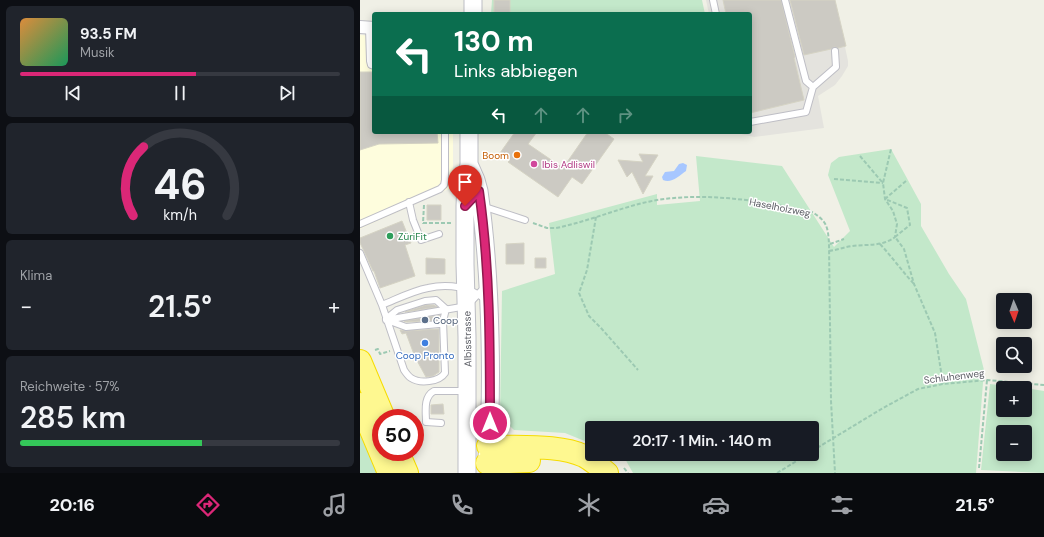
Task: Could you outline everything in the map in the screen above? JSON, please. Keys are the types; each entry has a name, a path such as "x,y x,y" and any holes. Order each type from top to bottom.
{"highway":[{"path":"367,356 382,409"},
{"path":"360,404 389,473"},
{"path":"487,461 556,449 571,452 590,460 607,473"},
{"path":"402,461 407,473"},
{"path":"487,461 561,461 578,466 590,473"}],"main road":[{"path":"472,12 473,0"},
{"name":"Albisstrasse","path":"469,134 469,164 476,180 478,203 476,266 490,365 487,461"},
{"name":"Albisstrasse","path":"476,266 480,292"},
{"name":"Albisstrasse","path":"467,473 467,306 480,292"},
{"path":"467,450 487,461"}],"lane":[{"path":"712,0 715,12"},
{"path":"785,0 806,81 813,87"},
{"path":"368,27 370,61 372,65"},
{"path":"752,122 806,112 813,87 836,66 836,51"},
{"path":"360,224 425,196 440,189 444,185 445,134"},
{"path":"410,202 413,220 421,240 439,234"},
{"path":"478,203 525,220"},
{"path":"360,253 382,305 404,370 411,378 421,381 439,379 445,373 443,321 446,309"},
{"path":"382,305 429,287 456,287 480,292"},
{"path":"386,320 396,310 425,301 436,300 446,309"},
{"path":"386,320 467,306"},
{"path":"386,320 406,327 439,324 443,321"},
{"path":"441,423 426,422 426,403 430,393 434,391 467,391"}],"path":[{"path":"891,150 883,183 885,199 893,211 897,224 895,237 904,249 914,284 935,333 943,384"},
{"path":"860,156 883,183"},
{"path":"834,179 883,183"},
{"path":"885,199 906,181"},
{"path":"425,196 423,223 456,223"},
{"name":"Haselholzweg","path":"525,220 547,228 556,228 629,206 657,200 687,197 716,197 734,199 812,212 822,218 828,233 830,251 832,439 835,473"},
{"path":"830,251 852,246 880,244 890,241 910,225 907,208 885,199"},
{"path":"596,217 587,270 579,293 589,316 638,370"},
{"path":"829,244 844,239"},
{"path":"880,244 914,284"},
{"path":"367,356 378,349 380,354"},
{"path":"979,468 987,380"},
{"name":"Schluhenweg","path":"819,447 883,408 918,389 943,384 987,380 1044,385"},
{"path":"777,473 797,461"}],"shaded area":[{"path":"492,0 702,0 705,12 491,12"},
{"path":"706,0 835,0 848,66 835,85 818,96 824,128 754,137 741,134 752,134 752,12 709,12"},
{"path":"360,35 372,36 372,134 453,134 453,187 360,229"},
{"path":"891,149 921,204 921,226 949,274 966,299 984,370 976,473 633,473 626,461 819,461 819,421 585,421 585,441 565,433 514,430 500,416 502,291 555,274 549,223 657,194 657,205 700,201 696,156 782,166 834,247 850,231 828,175 831,163 839,157"},
{"path":"990,384 996,385 996,417 1032,417 1032,389 1044,391 1044,473 981,470"},
{"path":"360,433 377,473 360,473"}],"water":[{"path":"683,163 687,165 686,171 672,180 663,180 662,177 665,172 674,171 679,164"}],"building":[{"path":"494,0 510,0 510,12 494,12"},
{"path":"723,0 781,0 804,100 752,113 752,12 726,12"},
{"path":"790,0 835,0 846,46 838,48 834,47 804,55"},
{"path":"360,72 372,72 372,134 437,134 438,143 379,144 360,150"},
{"name":"Ibis Adliswil","path":"514,134 536,134 528,144 563,168 587,134 607,134 614,139 582,184 572,177 558,197 508,162 510,160 500,153"},
{"path":"639,154 658,155 645,176 653,176 643,194 632,172 627,177 618,160 643,162"},
{"path":"427,205 441,205 441,220 427,220"},
{"path":"402,221 411,243 405,245 415,276 380,288 374,271 360,243 360,238"},
{"path":"524,243 524,264 506,264 506,244"},
{"path":"426,258 445,259 445,274 426,274"},
{"path":"535,258 546,258 546,268 535,268"},
{"path":"426,305 434,305 437,307 405,312"},
{"path":"440,315 437,320 404,321"},
{"path":"439,329 439,372 433,376 426,377 415,357 406,333 402,334 400,330"},
{"path":"443,404 444,414 431,414 431,405"}],"place":[{"name":"Boom","path":"517,155"},
{"name":"Ibis Adliswil","path":"534,164"},
{"name":"ZüriFit","path":"390,236"},
{"name":"Coop","path":"425,320"},
{"name":"Coop Pronto","path":"425,343"}],"route":[{"path":"465,206 479,191 487,264 489,302 490,423"}]}
